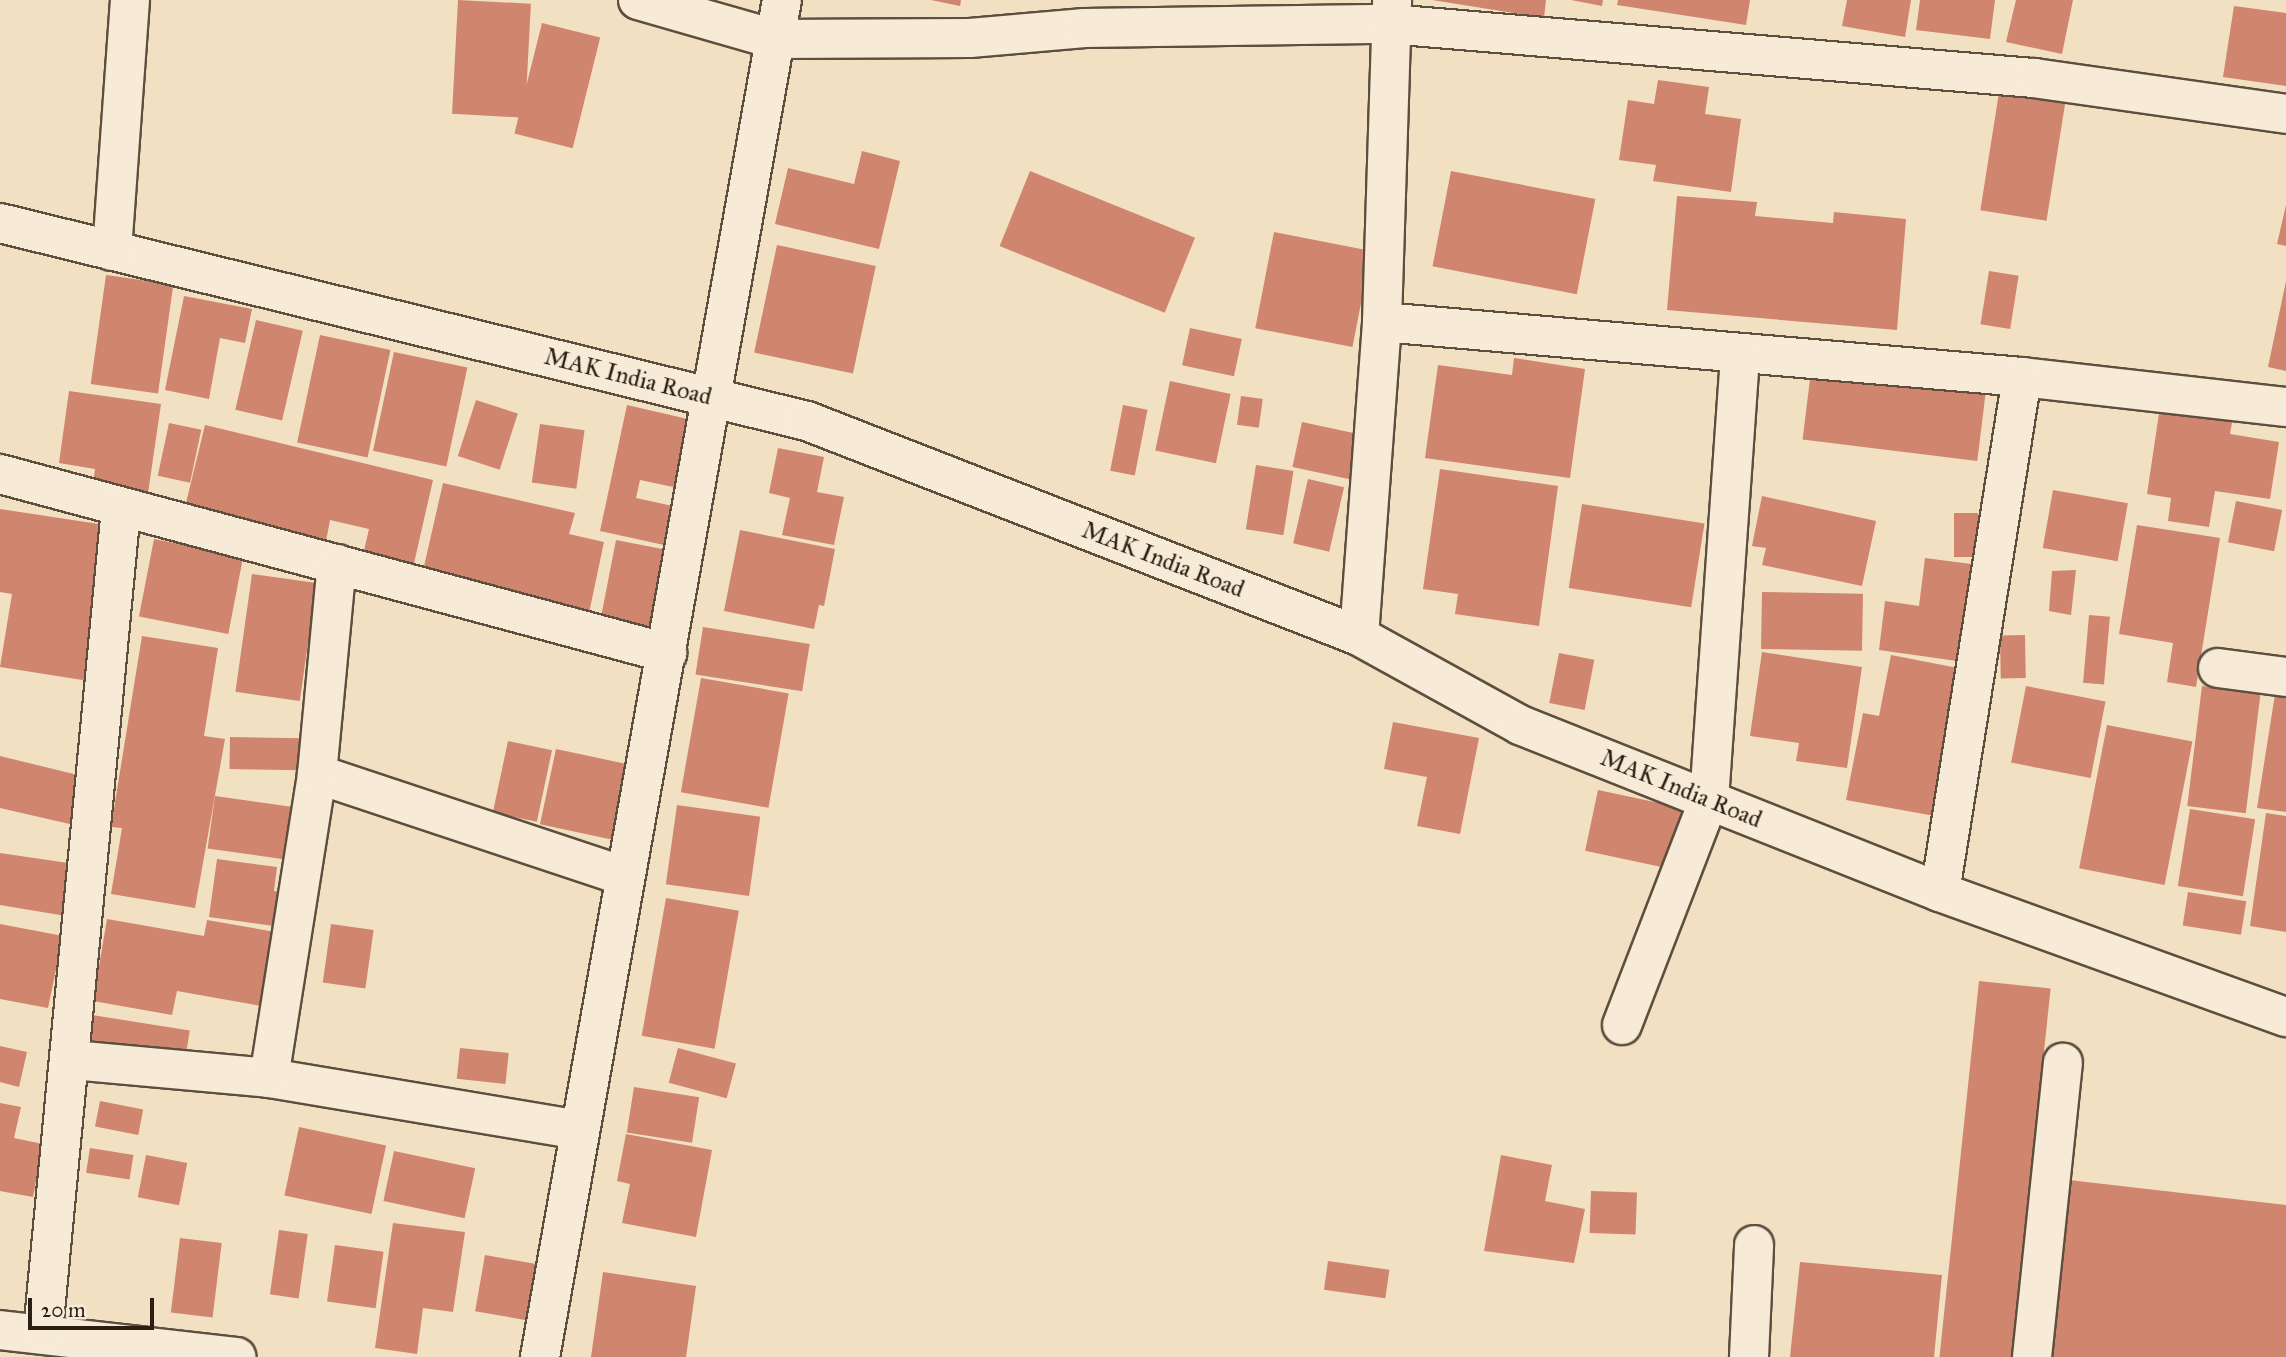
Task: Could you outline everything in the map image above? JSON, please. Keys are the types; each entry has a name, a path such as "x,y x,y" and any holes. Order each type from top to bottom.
{"street":[{"path":"113,251 130,0"},
{"path":"638,0 774,39 970,38 1085,27 1391,12 2034,78 2286,114"},
{"path":"540,1357 624,876 667,653 708,397 782,0"},
{"path":"1359,636 1382,322 1391,12"},
{"name":"MAK India Road","path":"0,223 807,421 1359,636 1520,725 1940,892 2286,1017"},
{"path":"1382,322 2022,377 2286,407"},
{"path":"1622,1025 1709,800 1740,353"},
{"path":"1940,892 2022,377"},
{"path":"0,474 121,509 667,653"},
{"path":"43,1332 72,1060 121,509"},
{"path":"269,1078 317,774 337,564"},
{"path":"2218,668 2286,677"},
{"path":"317,774 624,876"},
{"path":"72,1060 269,1078 579,1130"},
{"path":"2032,1357 2063,1063"},
{"path":"1749,1357 1754,1245"},
{"path":"0,1330 43,1332 139,1350 236,1357"}],"building":[{"path":"458,0 531,4 525,118 452,114"},
{"path":"931,0 961,0 960,6"},
{"path":"1432,0 1546,0 1544,18"},
{"path":"1571,0 1603,0 1602,6"},
{"path":"1618,0 1750,0 1746,25 1617,5"},
{"path":"1847,0 1911,0 1905,37 1842,26"},
{"path":"1920,0 1995,0 1990,39 1916,30"},
{"path":"2016,0 2073,0 2062,54 2006,42"},
{"path":"2234,6 2286,13 2286,86 2223,77"},
{"path":"542,23 600,38 573,148 514,134"},
{"path":"1658,80 1709,87 1705,114 1741,119 1731,192 1653,181 1656,165 1619,160 1628,100 1654,104"},
{"path":"2001,80 2067,90 2047,221 1980,210"},
{"path":"862,151 900,161 879,249 775,224 788,168 854,184"},
{"path":"1030,171 1195,238 1165,313 1000,246"},
{"path":"1451,171 1595,199 1577,294 1432,266"},
{"path":"1677,196 1757,202 1755,216 1833,223 1834,212 1906,219 1897,330 1667,310"},
{"path":"2286,205 2286,246 2277,244"},
{"path":"1274,232 1371,251 1352,347 1255,328"},
{"path":"777,245 876,266 853,374 754,353"},
{"path":"1989,271 2019,276 2010,329 1981,324"},
{"path":"106,275 173,284 158,393 91,384"},
{"path":"2286,281 2286,371 2268,367"},
{"path":"184,296 252,309 245,343 220,338 209,399 165,390"},
{"path":"256,320 303,331 282,420 235,410"},
{"path":"1190,328 1242,339 1234,376 1182,365"},
{"path":"320,335 390,350 368,458 297,443"},
{"path":"394,352 467,368 446,466 373,451"},
{"path":"1514,358 1585,369 1570,478 1425,458 1438,365 1512,375"},
{"path":"1811,371 1986,392 1977,461 1803,439"},
{"path":"1170,381 1231,394 1216,463 1155,450"},
{"path":"69,391 161,404 147,500 92,491 95,469 59,463"},
{"path":"1241,396 1263,399 1259,428 1237,425"},
{"path":"476,400 518,414 500,470 458,456"},
{"path":"2161,400 2234,411 2230,434 2279,442 2270,499 2215,491 2209,527 2168,521 2171,498 2147,494"},
{"path":"627,405 692,420 678,488 640,480 636,498 673,506 664,545 600,531"},
{"path":"1123,405 1148,410 1135,476 1110,471"},
{"path":"1302,422 1368,436 1358,481 1292,467"},
{"path":"169,423 201,430 190,483 158,476"},
{"path":"540,424 585,430 576,489 532,482"},
{"path":"205,425 433,480 412,572 362,559 369,529 330,520 326,541 185,507"},
{"path":"778,448 824,457 817,492 844,497 834,545 782,535 790,498 769,493"},
{"path":"1256,465 1294,471 1283,535 1246,529"},
{"path":"1440,469 1558,486 1539,626 1455,614 1458,594 1423,589"},
{"path":"1308,479 1344,487 1329,552 1293,543"},
{"path":"443,483 575,513 569,534 604,542 589,613 422,575"},
{"path":"2053,490 2128,503 2118,561 2043,548"},
{"path":"1762,496 1876,521 1862,586 1762,565 1766,548 1752,546"},
{"path":"2236,501 2282,510 2274,551 2228,542"},
{"path":"1582,504 1704,523 1691,607 1569,588"},
{"path":"0,509 112,526 89,681 0,667 12,594 0,592"},
{"path":"1954,513 1978,513 1978,557 1954,557"},
{"path":"2137,525 2220,538 2196,687 2167,682 2173,643 2119,634"},
{"path":"740,530 835,549 824,606 819,605 814,629 724,611"},
{"path":"154,539 243,556 228,634 139,617"},
{"path":"616,540 666,550 650,630 600,620"},
{"path":"1925,558 1971,564 1957,661 1879,650 1885,601 1919,606"},
{"path":"2076,570 2071,615 2049,611 2052,571"},
{"path":"252,574 316,583 300,701 235,692"},
{"path":"1762,592 1863,594 1862,651 1761,649"},
{"path":"2089,615 2110,617 2104,685 2083,683"},
{"path":"703,627 810,644 802,691 695,674"},
{"path":"2000,635 2025,635 2026,678 2001,678"},
{"path":"142,636 218,648 204,736 225,739 195,908 111,894 122,828 111,827"},
{"path":"1762,652 1862,667 1847,768 1796,761 1799,743 1750,736"},
{"path":"1559,653 1594,660 1585,710 1549,703"},
{"path":"1891,655 1963,669 1935,816 1846,800 1863,713 1879,716"},
{"path":"701,678 789,693 769,808 681,792"},
{"path":"2026,686 2106,701 2091,778 2011,763"},
{"path":"2202,686 2261,693 2246,813 2187,806"},
{"path":"2276,688 2286,690 2286,812 2257,808"},
{"path":"1393,722 1479,738 1460,834 1417,826 1427,777 1384,769"},
{"path":"2107,725 2192,742 2165,885 2079,868"},
{"path":"230,737 302,738 301,770 229,769"},
{"path":"508,741 552,750 537,822 493,812"},
{"path":"556,749 633,765 617,841 540,824"},
{"path":"0,756 86,777 74,825 0,808"},
{"path":"1598,790 1685,809 1672,869 1585,851"},
{"path":"215,796 291,807 284,859 208,848"},
{"path":"677,805 760,817 749,896 666,884"},
{"path":"2190,809 2255,819 2243,896 2178,886"},
{"path":"2266,813 2286,816 2286,932 2250,926"},
{"path":"0,853 75,864 66,916 0,905"},
{"path":"217,859 277,867 274,891 285,892 281,927 209,917"},
{"path":"2188,892 2246,901 2241,935 2183,926"},
{"path":"666,898 739,911 715,1049 642,1036"},
{"path":"107,919 204,936 207,920 281,933 267,1007 177,991 172,1015 93,1001"},
{"path":"0,924 63,936 48,1008 0,999"},
{"path":"331,924 374,930 365,988 323,982"},
{"path":"1979,981 2051,989 2012,1357 1939,1357"},
{"path":"92,1015 190,1030 185,1063 87,1048"},
{"path":"0,1046 27,1052 19,1087 0,1082"},
{"path":"460,1048 509,1053 505,1084 457,1079"},
{"path":"678,1048 736,1064 727,1098 669,1083"},
{"path":"634,1087 699,1097 692,1143 627,1132"},
{"path":"100,1101 143,1109 138,1135 95,1127"},
{"path":"0,1103 21,1107 14,1138 43,1144 33,1197 0,1191"},
{"path":"299,1127 386,1146 372,1214 284,1195"},
{"path":"626,1134 712,1150 696,1237 622,1223 630,1184 617,1181"},
{"path":"90,1148 133,1155 130,1180 86,1173"},
{"path":"394,1151 475,1168 465,1218 383,1201"},
{"path":"146,1155 187,1163 179,1205 138,1197"},
{"path":"1501,1155 1552,1165 1545,1201 1585,1209 1574,1263 1484,1251"},
{"path":"2069,1180 2286,1205 2286,1357 2048,1357"},
{"path":"1591,1191 1637,1193 1636,1235 1590,1233"},
{"path":"393,1223 465,1232 453,1312 423,1308 417,1354 375,1348"},
{"path":"279,1230 308,1234 299,1298 270,1294"},
{"path":"180,1238 222,1243 213,1318 171,1312"},
{"path":"335,1245 384,1252 376,1308 327,1301"},
{"path":"485,1255 539,1265 529,1321 475,1311"},
{"path":"1328,1261 1389,1270 1385,1298 1324,1290"},
{"path":"1800,1262 1942,1275 1934,1357 1790,1357"},
{"path":"603,1272 696,1286 686,1357 591,1357"}]}
